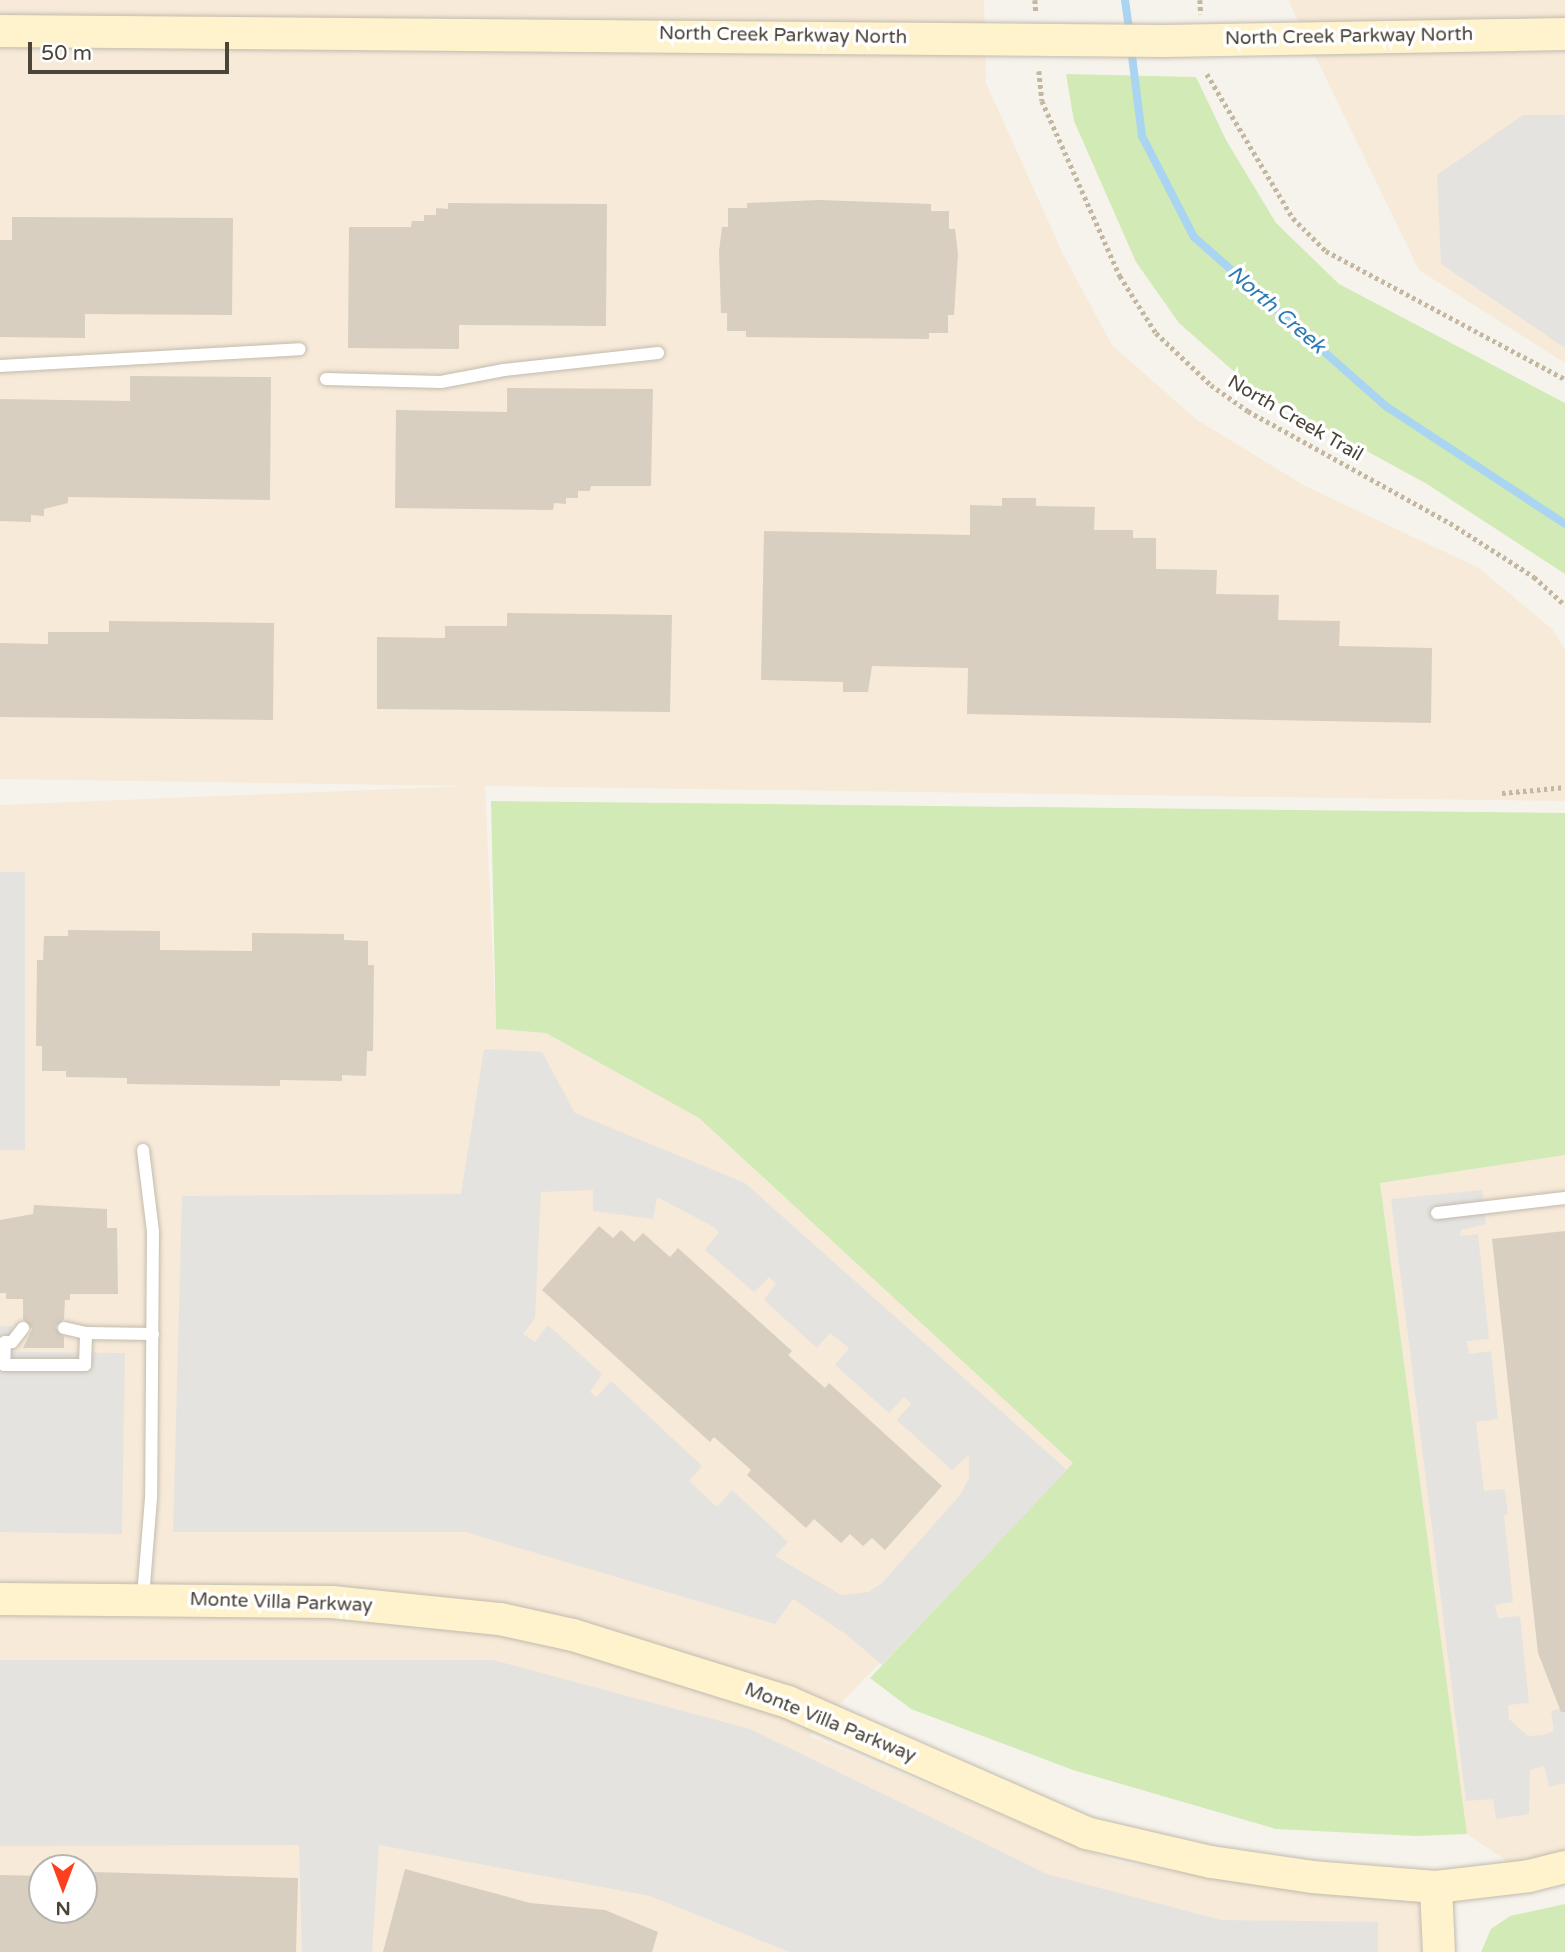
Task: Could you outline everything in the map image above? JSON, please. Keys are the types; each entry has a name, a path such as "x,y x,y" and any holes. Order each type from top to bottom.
{"street":[{"name":"North Creek Parkway North","path":"0,31 1075,41 1565,34"},
{"name":"Monte Villa Parkway","path":"0,1599 332,1602 500,1619 573,1635 788,1702 1086,1833 1211,1862 1312,1877 1436,1887 1529,1876 1565,1867"},
{"path":"1436,1887 1439,1952"}],"lane":[{"path":"0,366 300,349"},
{"path":"326,379 441,382 504,370 658,353"},
{"path":"143,1150 153,1232 148,1572 143,1599"},
{"path":"1437,1213 1565,1198"},
{"path":"23,1328 12,1342 5,1342 4,1364 85,1365 86,1333"},
{"path":"64,1328 86,1333 153,1334"}],"path":[{"path":"1199,0 1201,15"},
{"name":"North Creek Trail","path":"1039,71 1042,101 1103,239 1120,276 1156,333 1211,386 1248,411 1450,523 1534,577 1565,605"},
{"path":"1207,74 1293,218 1326,251 1565,379"},
{"path":"1502,793 1565,787"}],"shaded area":[{"path":"0,0 984,0 986,83 1063,254 1112,345 1196,419 1305,486 1479,568 1553,630 1565,650 1565,801 485,786 496,1029 546,1033 699,1118 1074,1463 809,1736 1116,1862 1420,1901 1422,1952 0,1952 0,805 466,786 0,779"},
{"path":"1288,0 1565,0 1565,363 1419,270"},
{"path":"1523,115 1565,115 1565,348 1441,264 1437,175"},
{"path":"0,872 25,872 25,1150 0,1150"},
{"path":"484,1049 542,1052 575,1113 745,1183 1067,1470 882,1665 847,1635 793,1599 775,1624 465,1532 173,1532 182,1196 461,1194","holes":["593,1190 593,1211 653,1219 657,1197 712,1226 719,1232 705,1250 754,1292 769,1277 776,1284 764,1300 817,1348 830,1333 849,1348 835,1365 889,1413 904,1397 911,1404 897,1420 952,1470 969,1455 969,1478 960,1495 882,1583 869,1592 841,1595 775,1556 788,1542 732,1490 717,1507 689,1481 702,1466 611,1381 597,1397 590,1392 602,1374 548,1325 535,1342 523,1334 535,1318 541,1192"]},
{"path":"1565,1155 1565,1867 1529,1876 1467,1834 1380,1183"},
{"path":"1482,1190 1486,1224 1461,1230 1460,1236 1478,1234 1489,1339 1467,1341 1469,1354 1491,1351 1498,1419 1476,1422 1484,1491 1505,1489 1508,1514 1504,1515 1513,1602 1495,1605 1498,1618 1520,1616 1529,1703 1508,1705 1509,1719 1528,1736 1543,1735 1554,1731 1551,1711 1565,1707 1565,1783 1549,1787 1544,1766 1530,1770 1529,1814 1496,1819 1493,1799 1466,1801 1391,1199"},
{"path":"0,1326 12,1326 12,1352 125,1353 122,1534 0,1532"},
{"path":"0,1660 493,1660 750,1729 1047,1874 1221,1920 1378,1922 1378,1952 789,1952 650,1896 379,1845 372,1952 302,1952 299,1845 0,1846"}],"green space":[{"path":"1066,74 1196,77 1226,140 1276,223 1339,284 1565,403 1565,574 1427,484 1255,390 1179,323 1136,262 1074,121"},
{"path":"491,801 1565,813 1565,1155 1380,1183 1467,1834 1416,1836 1276,1829 1073,1770 911,1709 870,1678 1073,1463 699,1118 546,1033 496,1029"},
{"path":"1565,1904 1565,1952 1481,1952 1491,1929 1510,1916"}],"building":[{"path":"819,200 931,204 931,211 949,211 949,229 955,229 958,254 954,315 948,315 948,333 929,333 929,339 746,337 746,331 727,331 727,313 721,313 719,251 722,227 728,227 728,208 747,208 747,203"},
{"path":"448,203 607,204 606,326 459,325 459,349 348,348 349,227 411,227 412,221 424,221 424,215 436,215 436,208 448,209"},
{"path":"12,217 233,218 232,315 85,314 85,338 0,337 0,240 12,240"},
{"path":"130,376 271,377 270,500 68,497 68,503 44,509 44,516 31,515 31,522 0,521 0,399 130,401"},
{"path":"507,388 653,389 651,486 591,486 590,491 578,491 578,498 566,498 566,504 554,503 553,510 395,508 396,410 507,412"},
{"path":"1002,498 1036,498 1036,506 1095,507 1094,530 1133,530 1133,538 1156,538 1156,569 1217,570 1216,594 1279,595 1278,620 1340,621 1339,646 1432,648 1431,723 967,714 968,668 872,666 868,692 843,692 843,682 761,680 764,531 970,535 970,505 1002,506"},
{"path":"507,613 672,615 670,712 377,709 377,637 445,638 445,626 507,626"},
{"path":"109,621 274,623 273,720 0,717 0,643 48,644 48,632 109,632"},
{"path":"68,930 160,931 160,950 252,951 252,933 344,934 344,940 368,941 368,965 374,965 373,1051 367,1051 366,1076 342,1075 342,1081 280,1080 280,1086 127,1084 127,1078 66,1077 66,1071 42,1071 42,1046 36,1046 37,960 43,960 44,936 68,936"},
{"path":"34,1205 107,1209 107,1228 117,1228 118,1294 70,1294 70,1300 65,1300 64,1319 55,1327 64,1337 64,1348 23,1348 32,1329 23,1319 23,1299 6,1299 6,1293 0,1293 0,1220 33,1214"},
{"path":"599,1226 613,1238 621,1230 634,1242 643,1233 670,1257 678,1248 792,1351 788,1355 825,1388 829,1383 942,1486 885,1550 872,1538 863,1546 850,1534 841,1543 814,1519 806,1528 747,1475 751,1470 714,1437 710,1442 542,1290"},
{"path":"1565,1231 1565,1712 1561,1712 1538,1653 1492,1239"},
{"path":"405,1869 530,1903 605,1910 658,1932 652,1952 383,1952"},
{"path":"98,1872 298,1878 296,1952 0,1952 0,1875 28,1876 28,1924 98,1924"}],"waterway":[{"name":"North Creek","path":"1125,0 1130,35"},
{"name":"North Creek","path":"1131,48 1142,136 1194,237 1387,407 1565,524"}]}
